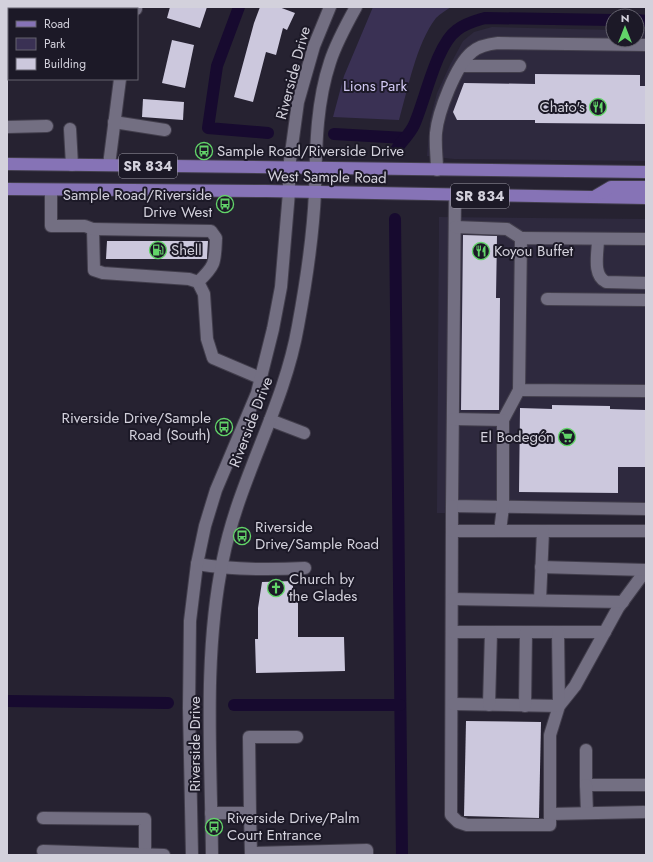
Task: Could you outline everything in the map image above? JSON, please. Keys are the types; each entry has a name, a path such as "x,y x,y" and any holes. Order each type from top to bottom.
{"main road":[{"name":"West Sample Road","path":"7,164 646,172"},
{"path":"593,198 610,187 646,187"},
{"name":"West Sample Road","path":"7,189 315,192 455,196 646,198"}],"street":[{"name":"Riverside Drive","path":"192,855 190,621 196,564 205,526 216,490 257,393 281,287 289,192 289,168 298,102 314,46 330,7"},
{"name":"Riverside Drive","path":"212,855 212,623 221,568 233,515 283,385 298,329 315,192 314,168 320,107 330,63 356,7"},
{"path":"437,170 436,133 439,116 445,99 461,66 471,52 483,45 498,43 646,45"},
{"path":"461,66 520,66"},
{"path":"108,165 120,80"},
{"path":"114,122 166,130"},
{"path":"7,127 47,126"},
{"path":"70,129 72,165"},
{"path":"51,190 51,226 85,226 93,229 211,231 216,238 215,262 210,271 198,282"},
{"path":"455,196 451,815 458,822 467,825 550,825 550,735 559,706 558,632"},
{"path":"455,227 507,229 521,238 646,239"},
{"path":"93,229 94,270 103,273 189,279 198,282 204,294 207,339 213,358 260,378"},
{"path":"500,531 503,507 503,420 519,390 521,238"},
{"path":"598,239 597,271 601,279 606,282 646,283"},
{"path":"547,299 646,300"},
{"path":"519,390 646,391"},
{"path":"453,419 503,420"},
{"path":"270,420 304,433"},
{"path":"452,506 646,509"},
{"path":"452,531 646,531"},
{"path":"540,600 543,531"},
{"path":"196,564 221,568 265,570 305,568"},
{"path":"541,567 646,570"},
{"path":"559,706 575,686 623,602 646,570"},
{"path":"452,599 623,602"},
{"path":"452,632 605,632"},
{"path":"489,705 491,632"},
{"path":"525,706 526,632"},
{"path":"452,704 559,706"},
{"path":"297,737 249,737 251,854 367,850 367,855"},
{"path":"586,750 587,813"},
{"path":"586,785 646,785"},
{"path":"550,814 644,812"},
{"path":"211,813 250,813"},
{"path":"43,818 145,819 145,854"},
{"path":"43,851 164,855"}],"shaded area":[{"path":"492,27 605,30 605,48 645,48 646,30 646,161 454,159 427,156 430,120 437,93 463,41 474,32"},
{"path":"439,217 646,219 646,515 437,513"}],"green space":[{"name":"Lions Park","path":"373,7 451,7 436,18 423,41 413,67 399,120 333,117 344,76"}],"building":[{"path":"170,7 207,7 200,28 167,18"},
{"path":"260,7 279,7 295,13 287,30 283,28 276,55 266,52 253,102 234,97 254,23"},
{"path":"172,40 194,45 185,88 162,83"},
{"path":"535,74 640,75 640,86 646,86 646,124 535,123 535,120 457,120 453,112 464,83 535,84"},
{"path":"143,99 184,102 183,120 142,117"},
{"path":"463,235 497,236 496,298 500,298 499,410 461,410"},
{"name":"Shell","path":"107,241 208,241 207,259 106,259"},
{"path":"552,405 610,406 610,409 646,410 646,467 618,467 618,493 519,492 520,408 552,409"},
{"path":"293,581 293,593 298,593 298,637 344,637 345,671 256,673 255,639 258,639 258,608 262,582"},
{"path":"466,721 541,722 539,818 464,816"}],"waterway":[{"path":"239,7 217,66 208,128 268,133"},
{"path":"396,150 414,125 437,60 443,48 450,37 460,28 471,22 485,18 605,20"},
{"path":"334,134 405,138"},
{"path":"395,219 402,855"},
{"path":"7,701 168,703"},
{"path":"234,705 400,705"}],"place":[{"name":"Chato's","path":"598,107"},
{"name":"Sample Road/Riverside Drive","path":"204,151"},
{"name":"Sample Road/Riverside Drive West","path":"225,204"},
{"name":"Shell","path":"158,250"},
{"name":"Koyou Buffet","path":"481,251"},
{"name":"Riverside Drive/Sample Road (South)","path":"224,427"},
{"name":"El Bodegón","path":"567,437"},
{"name":"Riverside Drive/Sample Road","path":"242,536"},
{"name":"Church by the Glades","path":"276,588"},
{"name":"Riverside Drive/Palm Court Entrance","path":"214,827"}]}
